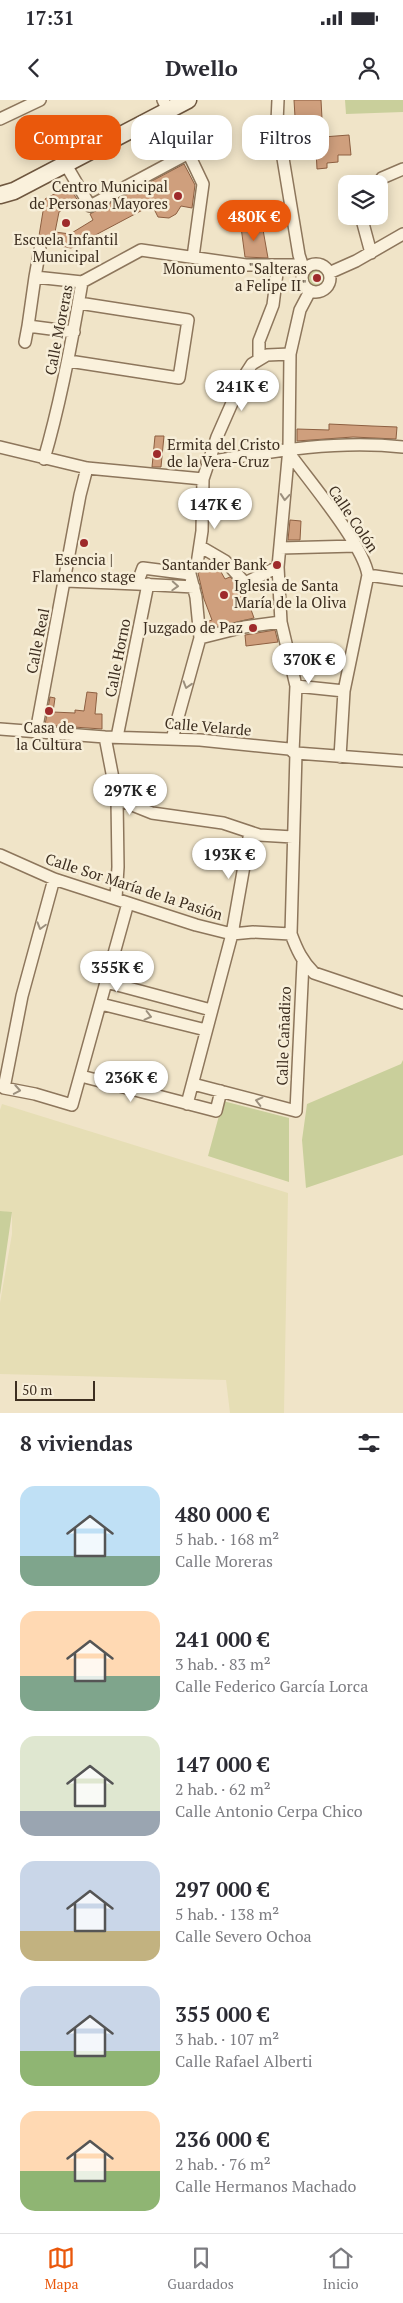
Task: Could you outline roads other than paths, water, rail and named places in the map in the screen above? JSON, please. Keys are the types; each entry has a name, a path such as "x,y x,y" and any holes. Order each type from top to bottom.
{"main road":[{"path":"7,193 165,105 188,100"}],"street":[{"path":"0,119 40,100"},
{"path":"278,100 277,122 299,255 303,268 303,280 310,291"},
{"path":"69,170 90,206 178,160"},
{"path":"192,160 204,184 193,257"},
{"path":"388,175 403,169"},
{"path":"0,205 7,193"},
{"path":"363,225 371,253"},
{"path":"329,273 371,253 403,234"},
{"path":"25,342 40,249"},
{"name":"Calle Moreras","path":"44,459 60,407 82,282 141,250 246,265 278,265 303,268"},
{"path":"303,268 315,264 324,266 329,273 328,286 320,292 310,291"},
{"path":"260,358 259,341 273,305 278,265"},
{"path":"36,277 82,282"},
{"path":"310,291 300,310 290,354 289,451 278,568 281,622 296,686 291,934 304,962 314,972 403,1004"},
{"path":"69,362 179,378 188,320 79,303"},
{"path":"28,326 74,332"},
{"path":"172,739 200,638 194,587 189,570 197,564 200,547 203,479 207,462 243,378 252,364 267,355 290,354"},
{"path":"207,462 289,451 370,444 403,447"},
{"path":"0,447 87,468 203,479"},
{"name":"Calle Colón","path":"289,451 356,546 367,567 368,575 344,692 340,757"},
{"name":"Calle Real","path":"36,732 48,660 66,581 80,495 87,468"},
{"path":"280,548 356,546"},
{"path":"200,547 225,560 245,583 278,568"},
{"path":"143,584 144,568 190,574"},
{"path":"368,575 403,580"},
{"path":"66,581 194,587"},
{"name":"Calle Horno","path":"117,737 143,584"},
{"path":"200,638 244,627 281,622"},
{"path":"296,686 344,692"},
{"name":"Calle Velarde","path":"0,729 105,737 172,739 279,748 294,752 340,757 403,761"},
{"path":"105,737 116,799 118,867 116,898"},
{"path":"116,799 152,813 224,822 250,832 274,837 293,837"},
{"path":"187,1104 232,934 250,832"},
{"name":"Calle Sor María de la Pasión","path":"0,855 54,879 196,925 232,934 253,932 291,934"},
{"path":"54,879 22,996 4,1088 35,1094 72,1105 128,903"},
{"name":"Calle Cañadizo","path":"221,1092 296,1111 304,962"},
{"path":"106,982 211,1010"},
{"path":"101,1004 206,1030"},
{"path":"81,1076 216,1111 221,1092 193,1084"}],"place":[{"name":"Centro Municipal de Personas Mayores","path":"178,196"},
{"name":"Escuela Infantil Municipal","path":"66,223"},
{"name":"Monumento \"Salteras a Felipe II\"","path":"317,278"},
{"name":"Ermita del Cristo de la Vera-Cruz","path":"157,454"},
{"name":"Esencia | Flamenco stage","path":"84,543"},
{"name":"Santander Bank","path":"277,565"},
{"name":"Iglesia de Santa María de la Oliva","path":"224,595"},
{"name":"Juzgado de Paz","path":"253,628"},
{"name":"Casa de la Cultura","path":"49,711"}]}
